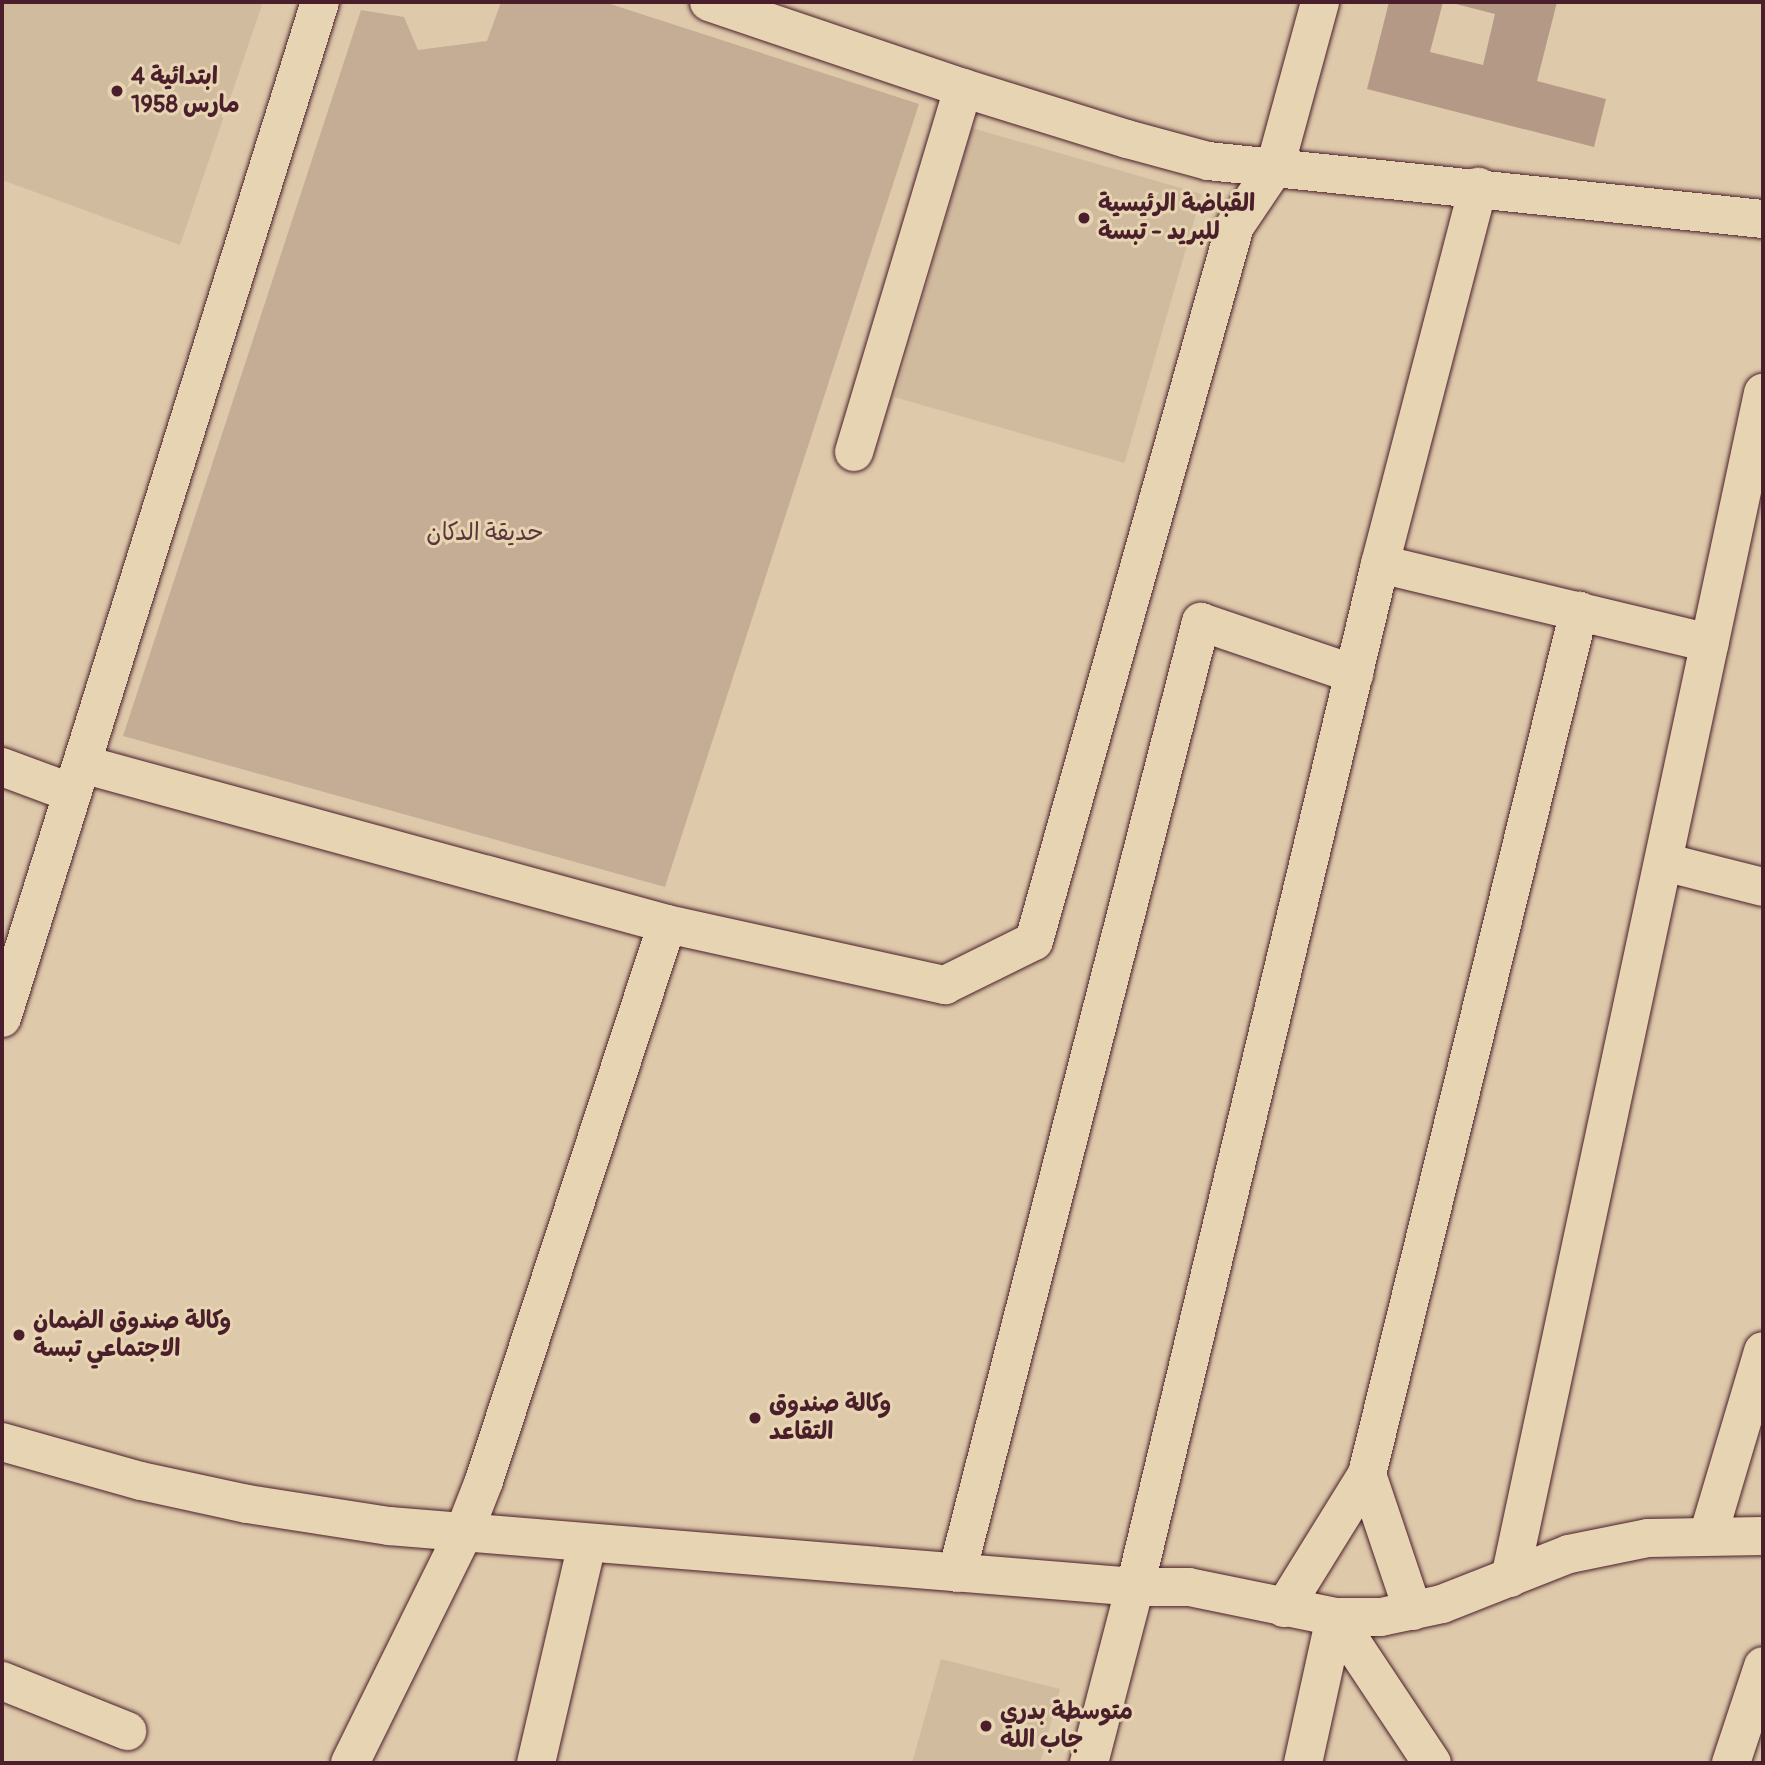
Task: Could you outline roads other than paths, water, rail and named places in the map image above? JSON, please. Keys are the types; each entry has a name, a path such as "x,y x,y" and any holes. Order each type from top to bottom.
{"street":[{"path":"2,1018 320,2"},
{"path":"709,2 962,88 1208,161 1478,187 1763,219"},
{"path":"2,767 77,778 667,924 946,985 1034,941 1235,226 1275,167 1320,2"},
{"path":"854,452 962,88"},
{"path":"1089,1763 1135,1587 1380,564 1478,187"},
{"path":"1510,1578 1763,393"},
{"path":"1380,564 1710,643"},
{"path":"1284,1608 1367,1474 1579,611"},
{"path":"957,1573 1202,622 1354,674"},
{"path":"1664,862 1763,887"},
{"path":"350,1763 464,1532 667,924"},
{"path":"1708,1536 1763,1351"},
{"path":"2,1442 141,1481 247,1504 389,1526 1135,1587 1189,1587 1335,1617 1381,1617 1442,1604 1582,1552 1648,1538 1763,1536"},
{"path":"1367,1474 1413,1611"},
{"path":"536,1763 587,1542"},
{"path":"1303,1763 1335,1617"},
{"path":"1335,1617 1432,1763"},
{"path":"1731,1763 1763,1666"},
{"path":"2,1681 127,1731"}],"place":[{"name":"ابتدائية 4 مارس 1958","path":"117,91"},
{"name":"القباضة الرئيسية للبريد - تبسة","path":"1084,218"},
{"name":"وكالة صندوق الضمان الاجتماعي تبسة","path":"19,1335"},
{"name":"وكالة صندوق التقاعد","path":"755,1418"},
{"name":"متوسطة بدري جاب الله","path":"986,1726"}],"park label":[{"name":"حديقة الدكان","path":"485,533"}]}
